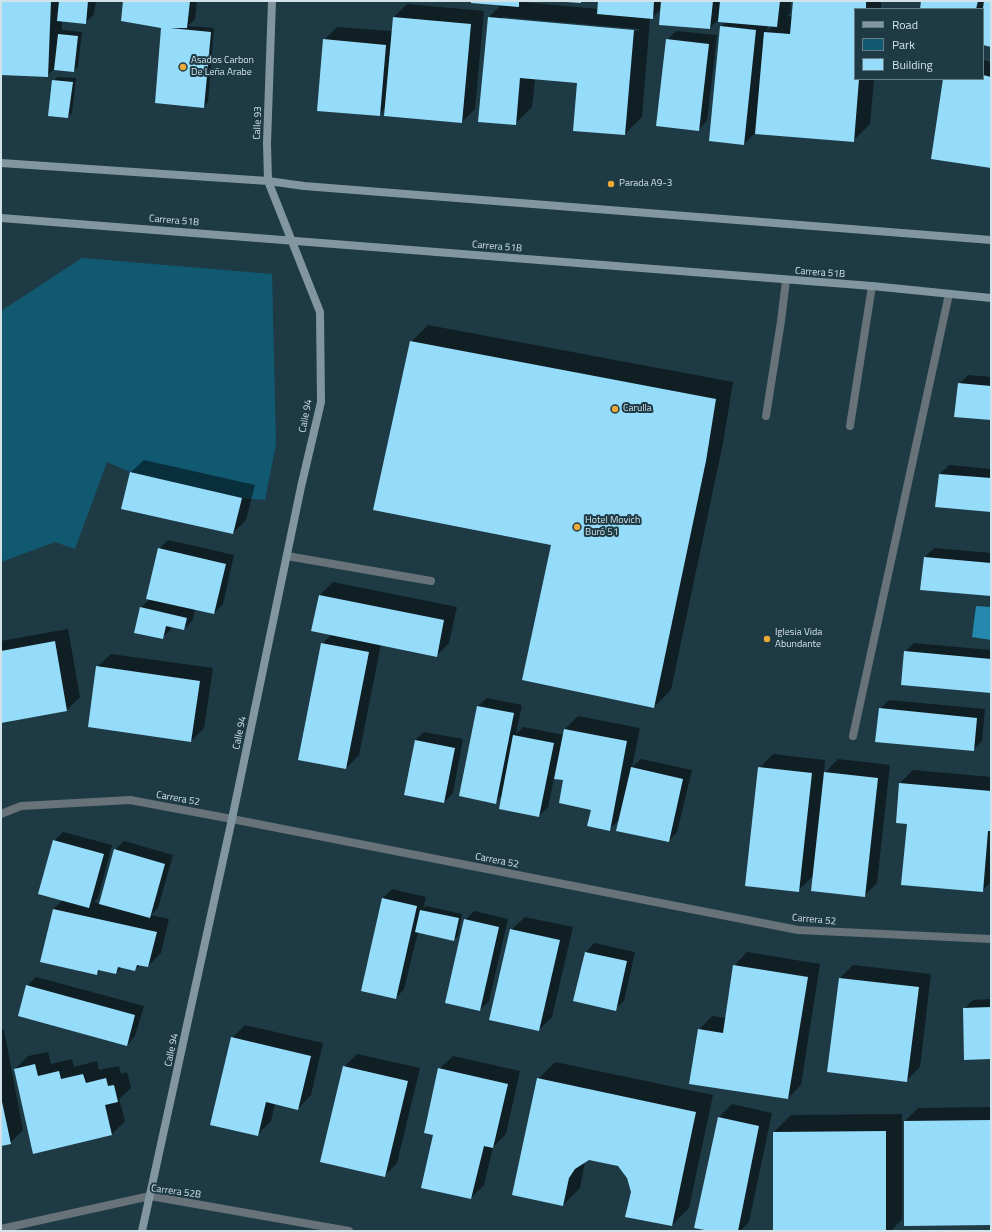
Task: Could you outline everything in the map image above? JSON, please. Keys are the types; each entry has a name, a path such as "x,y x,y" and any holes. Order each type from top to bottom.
{"main road":[{"name":"Calle 93","path":"272,1 268,182 293,240"},
{"path":"1,163 268,182 991,240"},
{"name":"Carrera 51B","path":"1,218 872,286 991,298"},
{"name":"Calle 94","path":"142,1231 321,402 320,312 293,240"}],"street":[{"path":"766,416 786,280"},
{"path":"850,426 872,286"},
{"path":"853,736 949,294"},
{"path":"287,556 431,581"},
{"name":"Carrera 52","path":"1,814 21,806 130,800 798,930 991,939"},
{"name":"Carrera 52B","path":"1,1229 150,1196 350,1231"}],"green space":[{"path":"82,258 272,274 276,444 265,500 242,498 130,472 107,462 75,549 55,542 1,562 1,311"}],"shaded area":[{"path":"976,606 991,607 991,640 972,637"}],"building":[{"path":"1,1 51,1 48,77 1,75"},
{"path":"59,1 88,1 86,24 57,21"},
{"name":"Asados Carbon De Leña Arabe","path":"123,1 190,1 187,28 170,28 211,32 204,108 155,103 161,28 121,21"},
{"path":"471,1 519,1 519,7 471,3"},
{"path":"581,1 581,3 566,2"},
{"path":"598,1 654,1 653,19 597,14"},
{"path":"661,1 713,1 710,29 659,25"},
{"path":"720,1 780,1 777,27 718,22"},
{"path":"793,1 866,1 866,8 854,8 854,80 859,80 854,142 755,134 764,32 790,34"},
{"path":"921,1 978,1 976,8 920,8"},
{"path":"984,1 991,1 991,47 984,45"},
{"path":"393,17 471,24 462,123 384,116"},
{"path":"488,17 634,30 625,135 573,131 577,83 520,78 516,125 478,122"},
{"path":"720,26 756,30 744,145 709,141"},
{"path":"58,34 78,36 74,72 54,70"},
{"path":"323,39 386,45 380,116 317,111"},
{"path":"666,39 709,44 699,131 656,126"},
{"path":"984,75 991,77 991,168 931,159 943,80 984,80"},
{"path":"52,80 73,82 68,118 48,116"},
{"name":"Hotel Movich Buró 51","path":"410,341 716,399 706,461 654,708 522,680 551,545 373,510"},
{"path":"958,383 991,386 991,420 954,417"},
{"path":"130,472 242,498 233,534 121,509"},
{"path":"939,474 991,478 991,512 935,507"},
{"path":"158,548 226,564 214,614 146,599"},
{"path":"924,557 991,563 991,596 920,590"},
{"path":"319,595 444,620 437,657 311,631"},
{"path":"140,607 187,618 184,630 166,626 163,639 134,633"},
{"path":"55,641 67,711 1,723 1,651"},
{"path":"321,643 369,652 346,769 298,760"},
{"path":"904,651 991,659 991,693 901,685"},
{"path":"96,666 200,681 191,742 88,727"},
{"path":"477,706 514,713 496,804 459,796"},
{"path":"879,708 977,718 974,751 875,742"},
{"path":"564,729 627,741 610,831 587,826 591,810 559,803 563,780 554,779"},
{"path":"513,735 554,743 539,817 499,809"},
{"path":"415,740 455,748 444,803 404,795"},
{"path":"631,767 683,779 669,842 616,831"},
{"path":"758,767 812,773 799,892 745,886"},
{"path":"824,772 878,778 865,897 811,891"},
{"path":"899,783 991,791 991,831 988,831 983,892 901,885 907,824 896,823"},
{"path":"53,840 104,854 89,908 38,894"},
{"path":"114,849 165,864 150,918 99,904"},
{"path":"382,898 417,906 396,999 361,991"},
{"path":"53,909 157,932 148,967 137,965 135,971 118,967 116,974 98,970 97,975 40,962"},
{"path":"420,910 459,918 454,941 415,932"},
{"path":"464,919 499,927 480,1011 445,1003"},
{"path":"510,929 560,940 539,1031 489,1020"},
{"path":"585,952 627,961 616,1011 573,1001"},
{"path":"733,965 808,977 788,1099 689,1084 698,1029 723,1033"},
{"path":"839,978 919,987 907,1082 827,1072"},
{"path":"26,985 135,1015 127,1046 18,1016"},
{"path":"991,1007 991,1059 964,1060 963,1008"},
{"path":"231,1037 311,1056 298,1110 266,1102 258,1136 210,1125"},
{"path":"35,1064 38,1076 59,1071 61,1079 83,1074 86,1083 106,1078 108,1086 114,1085 118,1102 105,1105 112,1135 33,1154 14,1069"},
{"path":"343,1066 408,1081 385,1177 320,1162"},
{"path":"438,1068 508,1084 493,1148 484,1146 471,1199 421,1188 433,1135 424,1133"},
{"path":"537,1078 696,1112 672,1226 625,1217 631,1192 627,1178 618,1166 589,1160 575,1169 569,1178 563,1206 512,1195"},
{"path":"1,1097 11,1144 1,1146"},
{"path":"718,1117 759,1126 738,1231 710,1231 694,1228"},
{"path":"991,1120 991,1225 904,1226 904,1121"},
{"path":"886,1131 886,1231 773,1231 773,1132"}],"place":[{"name":"Asados Carbon De Leña Arabe","path":"183,67"},
{"name":"Parada A9-3","path":"611,184"},
{"name":"Carulla","path":"615,409"},
{"name":"Hotel Movich Buró 51","path":"577,527"},
{"name":"Iglesia Vida Abundante","path":"767,639"}]}
